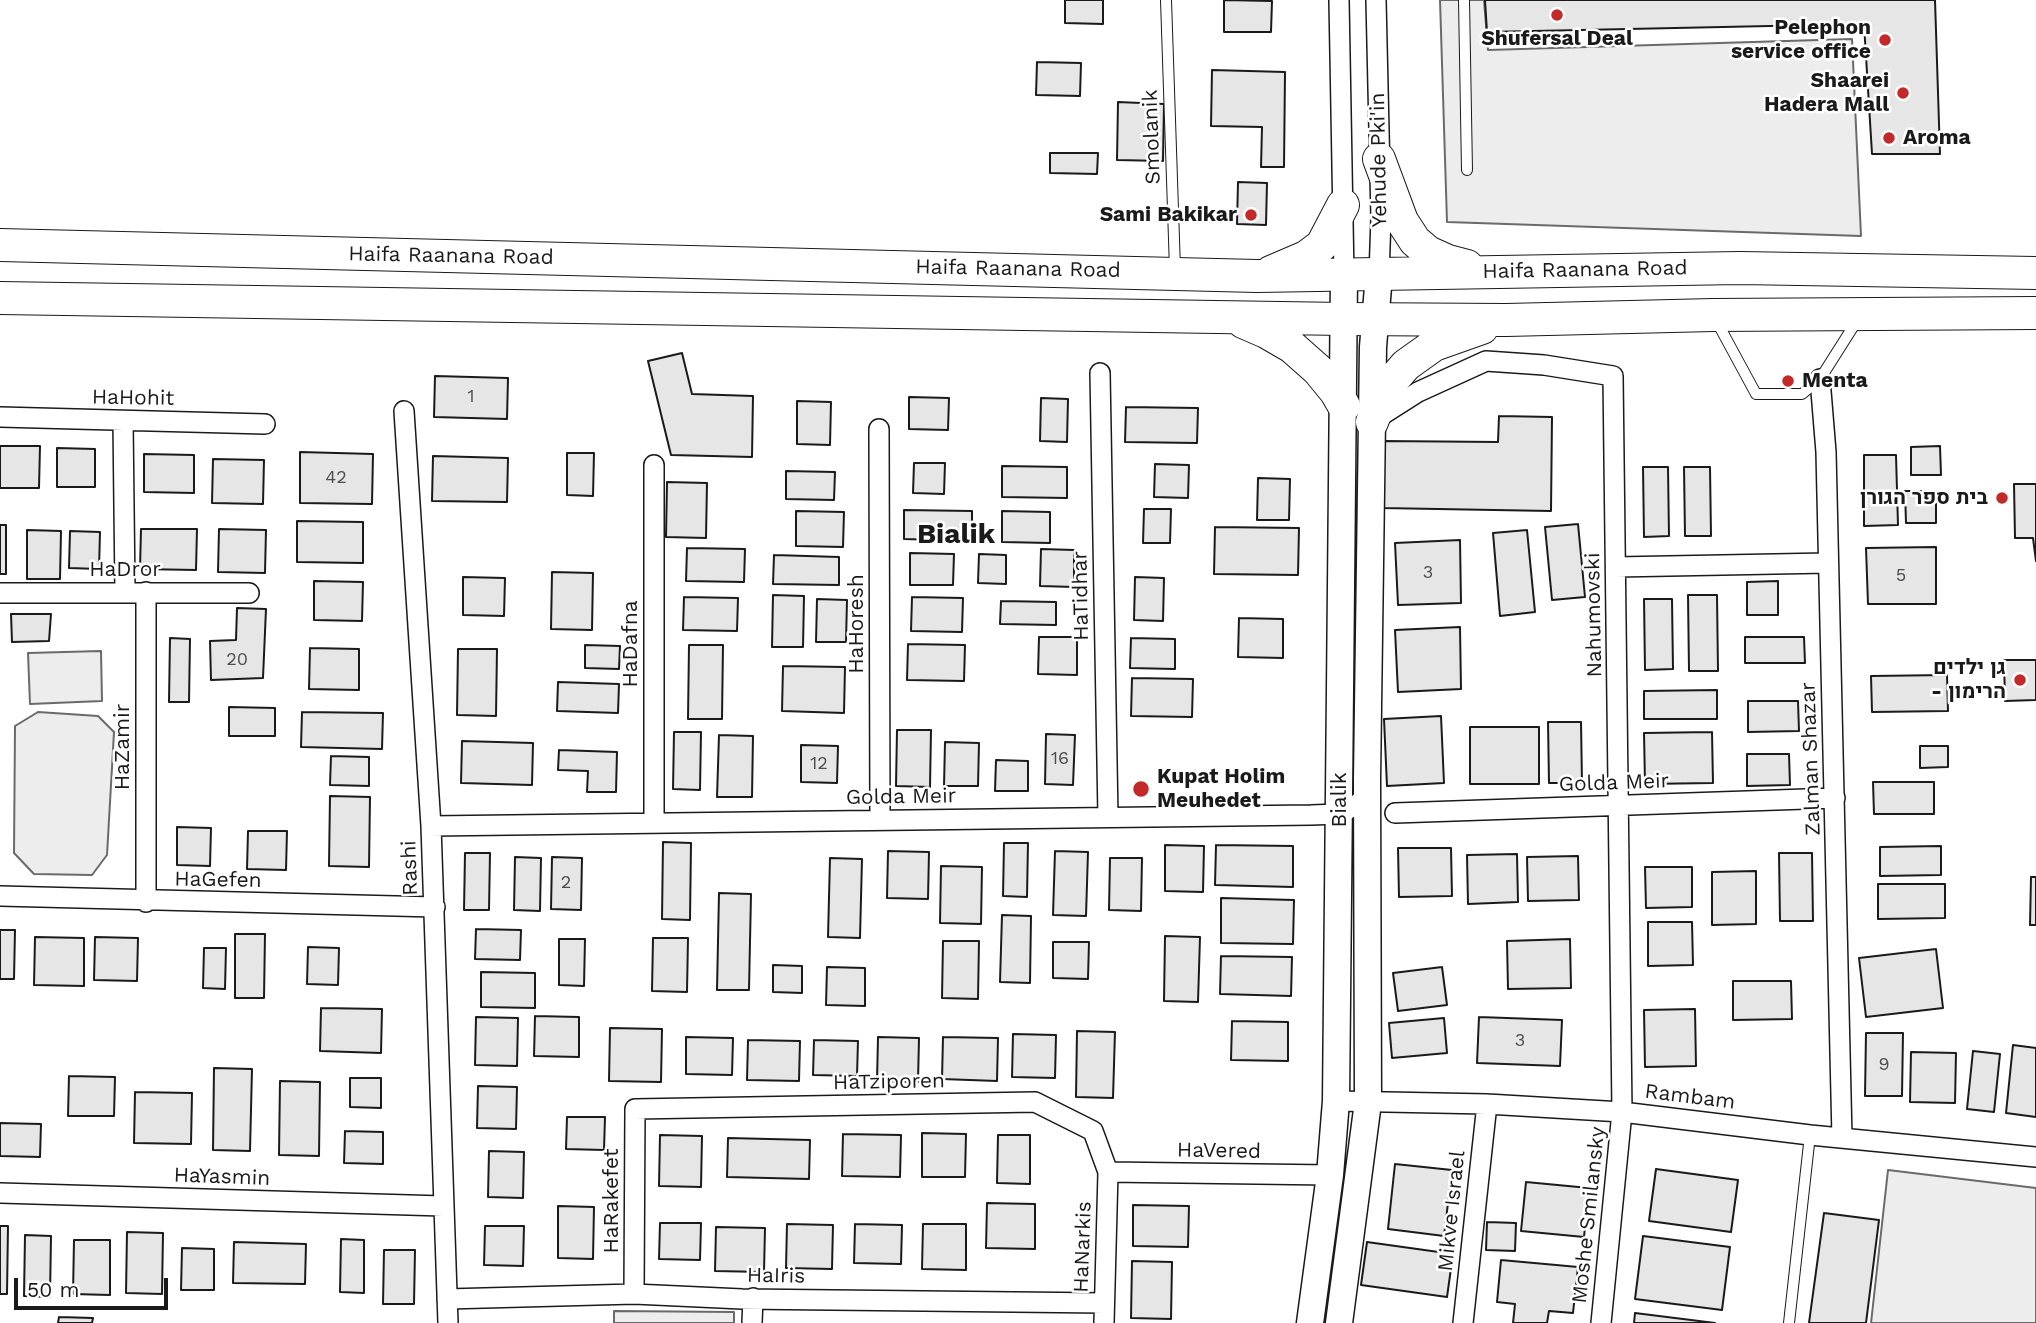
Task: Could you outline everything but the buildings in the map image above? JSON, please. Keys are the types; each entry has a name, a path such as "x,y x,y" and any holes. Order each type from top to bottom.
{"highway":[{"path":"1379,159 1402,221 1415,242 1428,252 1448,261 1503,271"},
{"path":"1257,276 1306,257 1322,245 1343,205"},
{"name":"Haifa Raanana Road","path":"0,245 1257,276 1740,268 2036,273"},
{"path":"0,298 1359,319 1506,320 1713,315 2036,313"},
{"path":"1232,317 1292,347 1318,370 1344,406"},
{"path":"1372,422 1385,389 1406,365 1434,345 1506,320"}],"main road":[{"name":"Yehude Pki'in","path":"1359,319 1378,275"},
{"name":"Bialik","path":"1339,1323 1368,1102 1367,796 1372,422 1359,319 1344,276"},
{"name":"Bialik","path":"1310,1323 1330,1175 1336,1101 1344,406 1359,319"}],"street":[{"name":"Yehude Pki'in","path":"1339,0 1344,276"},
{"name":"Yehude Pki'in","path":"1376,0 1381,237 1378,275"},
{"name":"Nahumovski","path":"1372,422 1418,392 1486,361 1544,365 1613,376 1622,1112"},
{"name":"HaTidhar","path":"1100,373 1108,817"},
{"name":"Zalman Shazar","path":"1820,379 1826,452 1842,1138"},
{"name":"Rashi","path":"404,411 435,908 448,1323"},
{"name":"HaHohit","path":"0,417 265,424"},
{"path":"122,421 125,592"},
{"name":"HaHoresh","path":"879,429 880,820"},
{"name":"HaDafna","path":"654,465 654,823"},
{"path":"1616,568 1828,563"},
{"name":"HaZamir","path":"146,592 146,901"},
{"name":"HaDror","path":"0,593 249,593"},
{"path":"1339,814 1367,796"},
{"name":"Golda Meir","path":"1395,813 1835,798"},
{"name":"Golda Meir","path":"431,826 1339,814"},
{"name":"HaGefen","path":"0,896 435,908"},
{"name":"Rambam","path":"1336,1101 1487,1104 1622,1112 1810,1135 2036,1157"},
{"name":"HaTziporen","path":"635,1109 1035,1102 1093,1131 1108,1172"},
{"name":"Mikve Israel","path":"1463,1323 1487,1104"},
{"name":"HaRakefet","path":"634,1294 635,1109"},
{"name":"Moshe Smilansky","path":"1601,1323 1622,1112"},
{"name":"HaVered","path":"1108,1172 1330,1175"},
{"name":"HaNarkis","path":"1104,1323 1108,1172"},
{"name":"HaYasmin","path":"0,1193 443,1206"},
{"name":"HaIris","path":"447,1299 634,1294 1104,1303"},
{"path":"752,1298 752,1323"}],"lane":[{"name":"Smolanik","path":"1166,0 1175,273"},
{"path":"1464,0 1468,170"},
{"path":"1713,315 1756,394 1802,394 1820,379 1860,315"},
{"path":"1789,1323 1810,1135"}],"shaded area":[{"path":"1440,0 1484,0 1488,50 1852,39 1861,236 1447,222"},
{"path":"101,651 102,701 30,704 28,653"},
{"path":"38,712 98,716 114,732 107,855 92,875 34,874 14,853 15,726"},
{"path":"1888,1170 2036,1188 2036,1323 1871,1323"},
{"path":"614,1311 734,1312 734,1323 614,1323"}],"place":[{"name":"Shufersal Deal","path":"1557,15"},
{"name":"Pelephon service office","path":"1885,40"},
{"name":"Shaarei Hadera Mall","path":"1903,93"},
{"name":"Aroma","path":"1889,138"},
{"name":"Sami Bakikar","path":"1251,215"},
{"name":"Menta","path":"1788,381"},
{"name":"בית ספר הגורן","path":"2002,498"},
{"name":"גן ילדים - הרימון","path":"2020,680"},
{"name":"Kupat Holim Meuhedet","path":"1141,789"}],"district":[{"name":"Bialik","path":"956,535"}]}
